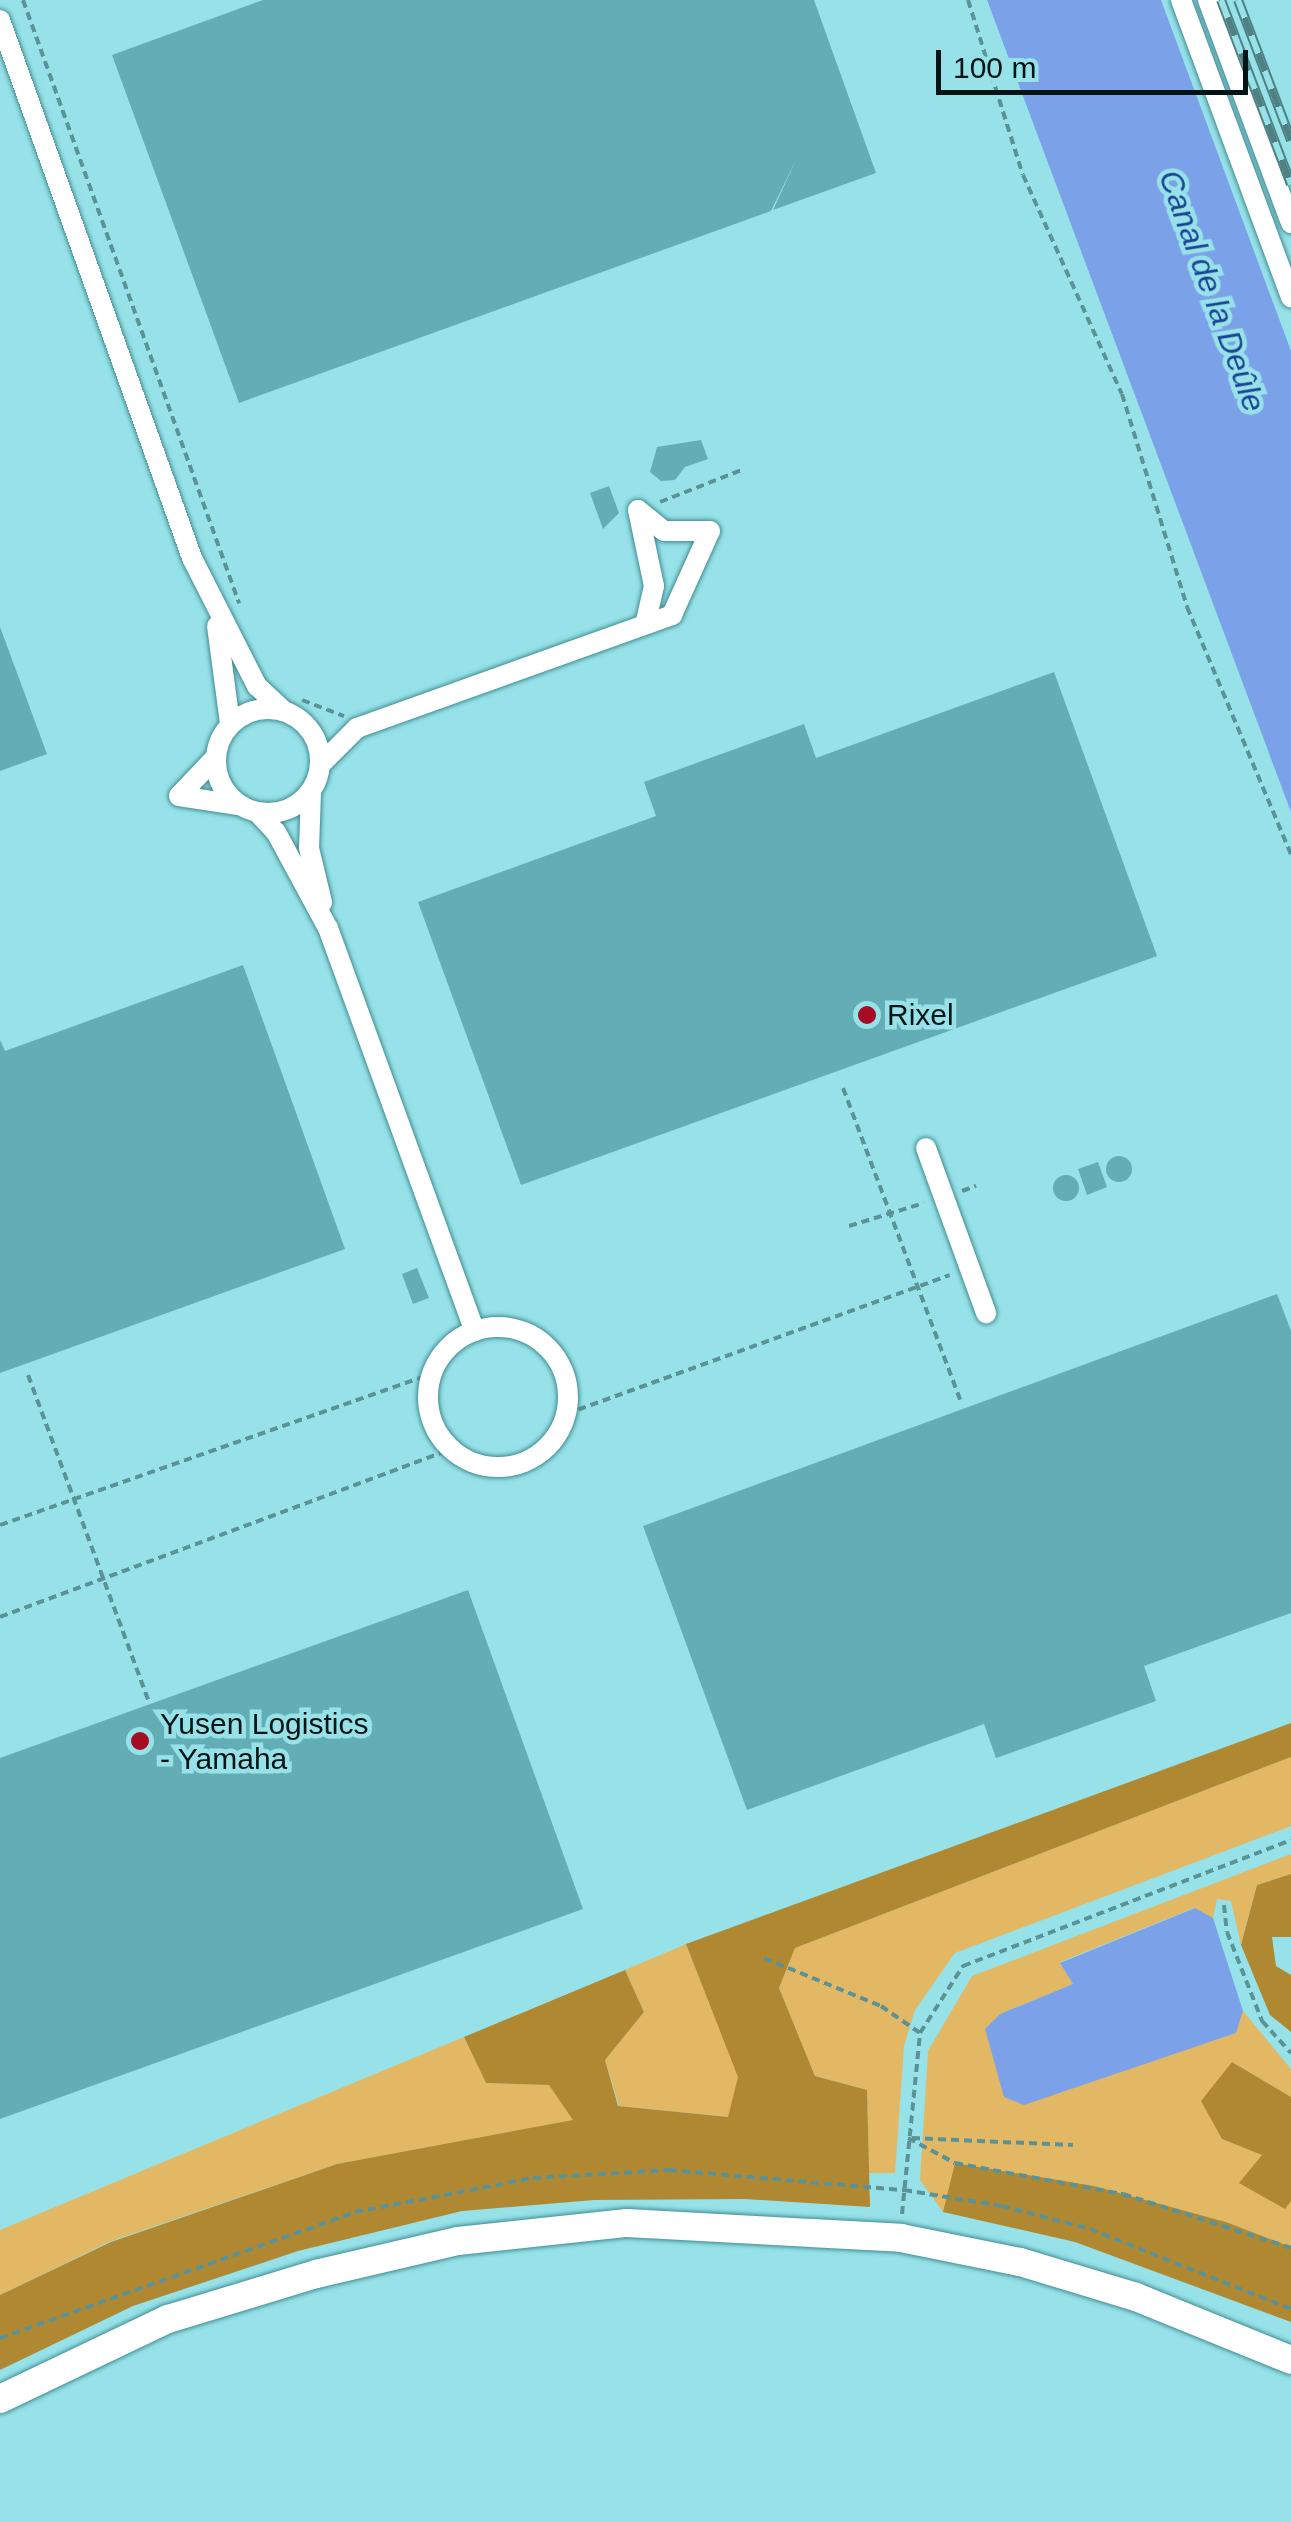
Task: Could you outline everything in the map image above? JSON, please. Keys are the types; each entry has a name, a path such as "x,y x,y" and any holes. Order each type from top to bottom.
{"main road":[{"path":"0,2399 168,2319 316,2274 458,2241 627,2223 780,2226 900,2238 1020,2262 1136,2297 1291,2360"}],"street":[{"path":"1181,0 1291,297"},
{"path":"1208,0 1291,222"},
{"path":"0,20 215,614 257,686 290,704 304,722 318,743 321,764"},
{"path":"638,510 654,586 645,624"},
{"path":"475,1331 328,928 310,848 311,792 321,764 357,728 672,615 710,531 664,531 638,510"},
{"path":"215,614 230,724 216,758 179,796 249,809 290,809 311,792"},
{"path":"230,724 258,709 290,704"},
{"path":"304,722 357,728"},
{"path":"216,758 219,781 276,832 328,928"},
{"path":"926,1148 986,1313"},
{"path":"510,1328 550,1350 568,1388 566,1414 544,1451 524,1462 475,1464 452,1449 432,1421 432,1374 444,1351 475,1331 510,1328"}],"path":[{"path":"23,0 243,612"},
{"path":"968,0 1023,176 1122,394 1187,607 1291,855"},
{"path":"638,510 744,469"},
{"path":"290,704 339,712 357,728"},
{"path":"843,1088 960,1400"},
{"path":"849,1226 976,1186"},
{"path":"566,1414 969,1269"},
{"path":"0,1525 432,1374"},
{"path":"28,1375 148,1699"},
{"path":"0,1616 452,1449"},
{"path":"900,2238 920,2034 963,1966 1291,1840"},
{"path":"1224,1905 1227,1932 1262,2020 1291,2053"},
{"path":"764,1958 880,2006 920,2034"},
{"path":"908,2138 1073,2144"},
{"path":"908,2138 956,2163 1123,2194 1291,2248"}],"shaded area":[{"path":"1291,1723 1291,1757 795,1948 779,1988 815,2076 867,2090 870,2207 745,2199 594,2200 462,2211 298,2251 133,2306 0,2370 0,2295 111,2242 337,2164 573,2120 549,2085 486,2083 464,2037 625,1970 644,2012 605,2060 618,2106 728,2117 738,2077 686,1944"},
{"path":"1291,1757 1291,1826 955,1953 915,2010 904,2046 895,2173 869,2173 867,2090 815,2076 779,1988 795,1948"},
{"path":"1291,1854 1291,1874 1257,1885 1241,1945 1231,1901 1217,1899 1213,1918 1194,1908 1060,1962 1073,1984 1000,2014 1235,2033 1243,2011 1291,2069 1291,2097 1232,2062 1222,2139 1263,2155 1285,2208 1291,2201 1291,2247 1226,2222 1094,2186 956,2163 943,2212 920,2180 928,2051 972,1976"},
{"path":"1291,1874 1291,1937 1272,1937 1276,1966 1291,1975 1291,2032 1270,2015 1241,1945 1257,1885"},
{"path":"686,1944 739,2077 729,2117 619,2106 605,2060 644,2012 625,1970"},
{"path":"464,2037 486,2083 549,2085 574,2120 337,2164 111,2241 0,2295 0,2230"},
{"path":"1232,2062 1291,2097 1291,2201 1285,2209 1239,2183 1262,2155 1222,2139 1201,2101"},
{"path":"955,2163 1094,2186 1226,2222 1291,2247 1291,2322 1075,2242 943,2212"}],"water":[{"name":"Canal de la Deûle","path":"987,0 1161,0 1291,351 1291,812"},
{"path":"1195,1908 1213,1918 1243,2011 1236,2033 1024,2105 1004,2097 985,2029 1000,2014 1073,1984 1060,1963"}],"building":[{"path":"263,0 814,0 876,173 773,210 797,158 771,211 239,403 112,55"},
{"path":"701,440 708,459 685,467 675,480 661,481 650,472 657,447"},
{"path":"609,486 619,513 603,529 590,493"},
{"path":"0,627 47,754 0,771"},
{"path":"1054,672 1157,956 521,1185 418,902 656,816 644,782 804,724 816,758"},
{"path":"243,965 345,1249 0,1373 0,1040 5,1051"},
{"path":"1119,1156 1128,1160 1132,1169 1128,1178 1119,1182 1110,1178 1106,1169 1110,1160"},
{"path":"1098,1162 1107,1187 1087,1195 1078,1169"},
{"path":"1066,1175 1075,1179 1079,1188 1075,1197 1066,1201 1057,1197 1053,1188 1057,1179"},
{"path":"417,1268 429,1298 413,1304 402,1274"},
{"path":"1277,1294 1291,1331 1291,1613 1144,1666 1156,1701 996,1758 984,1724 747,1810 643,1526"},
{"path":"468,1590 583,1909 0,2119 0,1758"}],"railway":[{"path":"1221,0 1291,184"},
{"path":"1238,0 1291,140"}],"place":[{"name":"Rixel","path":"867,1015"},
{"name":"Yusen Logistics - Yamaha","path":"140,1741"}]}
